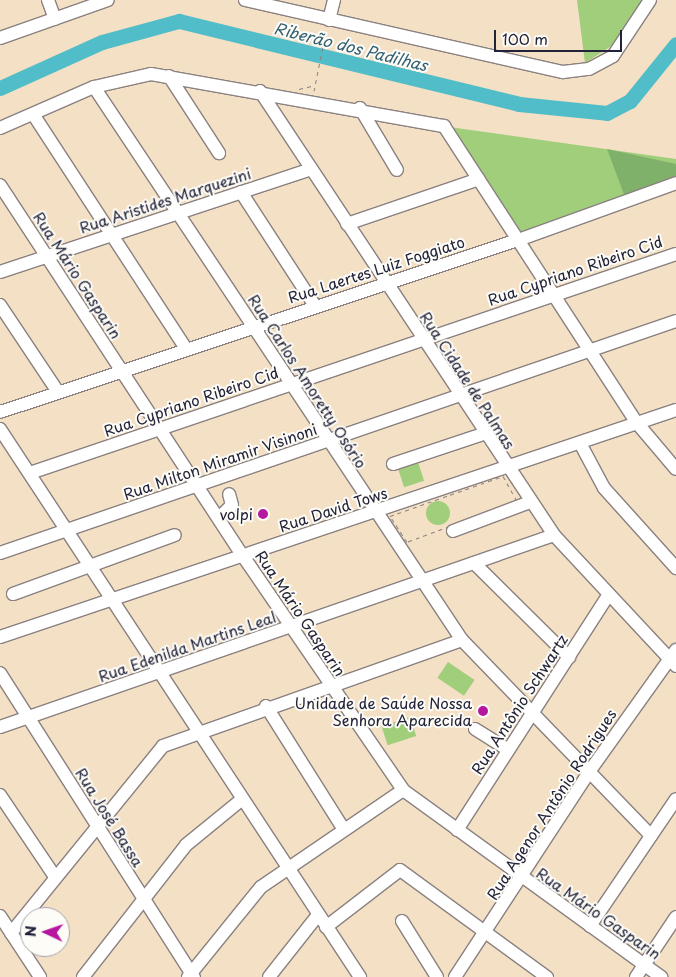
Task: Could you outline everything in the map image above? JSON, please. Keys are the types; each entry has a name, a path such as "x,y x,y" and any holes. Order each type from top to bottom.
{"street":[{"path":"48,0 55,19"},
{"path":"0,38 108,0"},
{"path":"245,0 548,71 577,72 613,56 650,0"},
{"path":"329,20 334,0"},
{"path":"0,128 94,87 126,76 169,76 360,108 444,126 637,423 676,469"},
{"path":"169,76 218,153"},
{"name":"Rua Carlos Amoretty Osório","path":"94,87 179,213 421,583 462,640 650,836"},
{"name":"Rua Cidade de Palmas","path":"260,91 483,434 554,535 608,596 673,658"},
{"path":"360,108 397,170"},
{"path":"33,114 114,234 186,349"},
{"name":"Rua Aristides Marquezini","path":"0,272 311,169"},
{"path":"347,224 479,179"},
{"name":"Rua Laertes Luiz Foggiato","path":"0,412 384,282 518,240 676,183"},
{"name":"Rua Mário Gasparin","path":"0,185 243,556 329,685 403,790 523,879 661,977"},
{"path":"241,192 315,306"},
{"name":"Rua Cypriano Ribeiro Cid","path":"30,473 553,294 676,254"},
{"path":"0,305 58,392"},
{"name":"Rua Milton Miramir Visinoni","path":"0,553 460,397 676,321"},
{"name":"Rua David Tows","path":"0,637 676,410"},
{"path":"0,429 113,599 157,673 288,867 356,975"},
{"path":"393,464 483,434"},
{"path":"580,443 604,488 676,568"},
{"path":"219,518 232,505 229,494"},
{"path":"453,531 530,502"},
{"path":"13,594 90,564 175,535"},
{"name":"Rua Edenilda Martins Leal","path":"0,727 421,583 554,535"},
{"path":"474,564 569,658"},
{"name":"Rua Antônio Schwartz","path":"457,830 608,596"},
{"path":"11,933 96,825 163,746 197,731 266,706 462,640"},
{"name":"Rua Agenor Antônio Rodrigues","path":"454,977 523,879 589,772 673,658"},
{"name":"Rua José Bassa","path":"0,673 191,976"},
{"path":"266,706 344,830"},
{"path":"475,729 508,750"},
{"path":"191,976 261,887 403,790"},
{"path":"0,795 55,877"},
{"path":"590,926 676,799"},
{"path":"83,977 186,845 241,800"},
{"path":"326,927 400,870 547,977"},
{"path":"269,977 318,915"},
{"path":"0,916 40,977"},
{"path":"636,977 676,917"},
{"path":"402,921 437,977"}],"path":[{"path":"317,101 315,74 329,20"},
{"path":"503,476 517,501 407,542 390,516 503,476"}],"green space":[{"path":"577,0 643,0 619,41 585,63"},
{"path":"449,127 676,159 676,181 521,238"},
{"path":"607,149 676,164 676,178 625,197"},
{"path":"417,459 424,481 404,487 397,465"},
{"path":"438,501 447,504 450,513 447,522 438,525 429,522 426,513 429,504"},
{"path":"448,662 475,680 464,696 437,678"},
{"path":"410,717 416,736 388,745 381,726"}],"waterway":[{"name":"Riberão dos Padilhas","path":"0,88 102,42 179,21 519,104 607,113 630,101 676,44"}],"place":[{"name":"volpi","path":"263,514"},
{"name":"Unidade de Saúde Nossa Senhora Aparecida","path":"483,711"}]}
